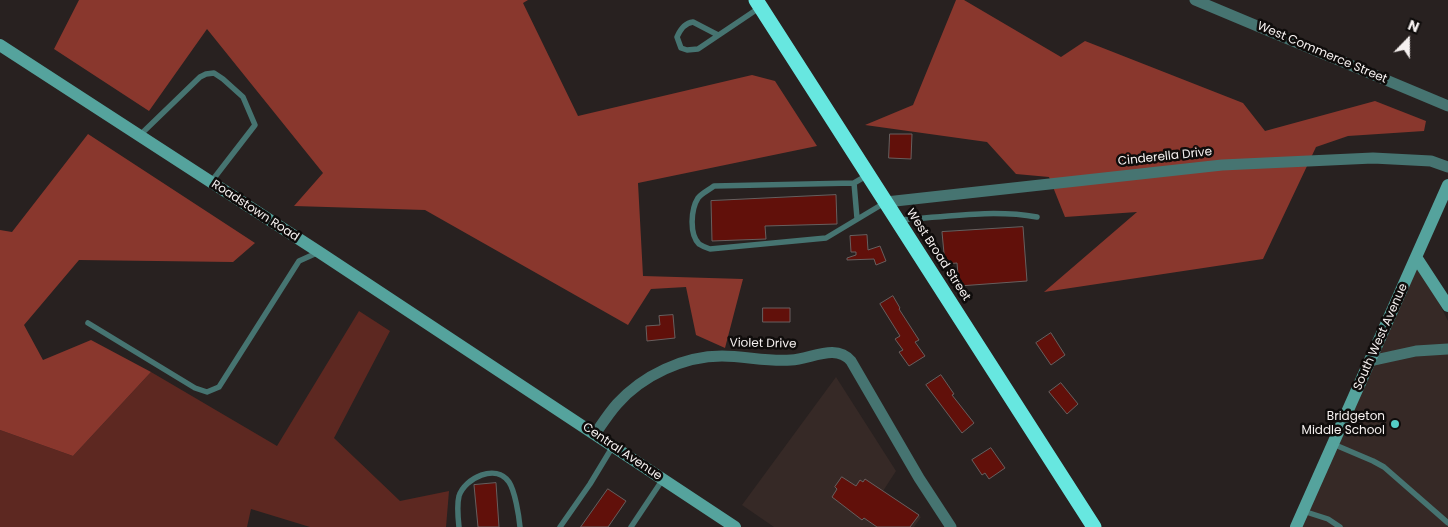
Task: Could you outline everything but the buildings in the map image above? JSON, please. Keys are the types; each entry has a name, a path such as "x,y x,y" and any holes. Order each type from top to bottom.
{"highway":[{"name":"West Broad Street","path":"758,4 1094,527"}],"main road":[{"name":"Roadstown Road","path":"0,45 510,378"},
{"name":"South West Avenue","path":"1296,527 1448,185"},
{"path":"1416,257 1448,306"},
{"name":"Central Avenue","path":"510,378 735,527"}],"street":[{"name":"West Commerce Street","path":"1195,0 1448,106"},
{"name":"Cinderella Drive","path":"886,202 1222,165 1373,158 1431,161 1448,167"},
{"path":"1370,361 1416,351 1448,349"},
{"name":"Violet Drive","path":"595,434 608,415 630,391 661,371 676,364 722,356 792,360 840,352 851,361 910,462 951,527"}],"lane":[{"path":"718,34 693,22 688,22 680,30 677,38 681,48 693,51 705,44 758,4"},
{"path":"139,136 200,77 214,73 243,97 255,125 211,182"},
{"path":"868,175 854,183 714,186 697,199 692,224 694,233 699,243 710,249 826,238 886,202"},
{"path":"854,183 857,218"},
{"path":"898,220 992,213 1017,213 1037,217"},
{"path":"88,323 196,388 207,392 220,386 299,261 319,252"},
{"path":"1333,444 1384,467 1448,523"},
{"path":"560,527 590,484 613,446"},
{"path":"458,527 460,496 468,483 481,475 493,473 501,475 508,482 513,492 520,527"},
{"path":"631,527 663,479"},
{"path":"1303,512 1328,519 1340,527"}],"shaded area":[{"path":"79,0 528,0 523,3 578,116 752,75 775,81 817,146 638,183 643,276 743,279 725,348 696,335 686,287 651,289 628,325 425,210 294,206 323,173 207,29 149,111 54,49"},
{"path":"956,0 964,0 1061,57 1085,41 1243,103 1265,131 1375,101 1426,121 1424,131 1348,136 1316,147 1263,259 1044,292 1137,212 1065,217 1049,177 1016,174 987,142 865,125 913,105"},
{"path":"88,134 255,243 233,262 79,260 24,325 43,360 91,340 151,372 73,456 0,430 0,230 12,232"},
{"name":"Bridgeton Middle School","path":"1416,257 1448,321 1448,527 1296,527"},
{"path":"359,311 390,331 334,438 400,501 449,491 446,527 310,527 251,509 247,527 0,527 0,430 73,456 151,372 277,446"},
{"path":"836,377 896,471 883,491 921,517 914,527 774,527 742,505"}],"place":[{"name":"Bridgeton Middle School","path":"1395,424"}]}
